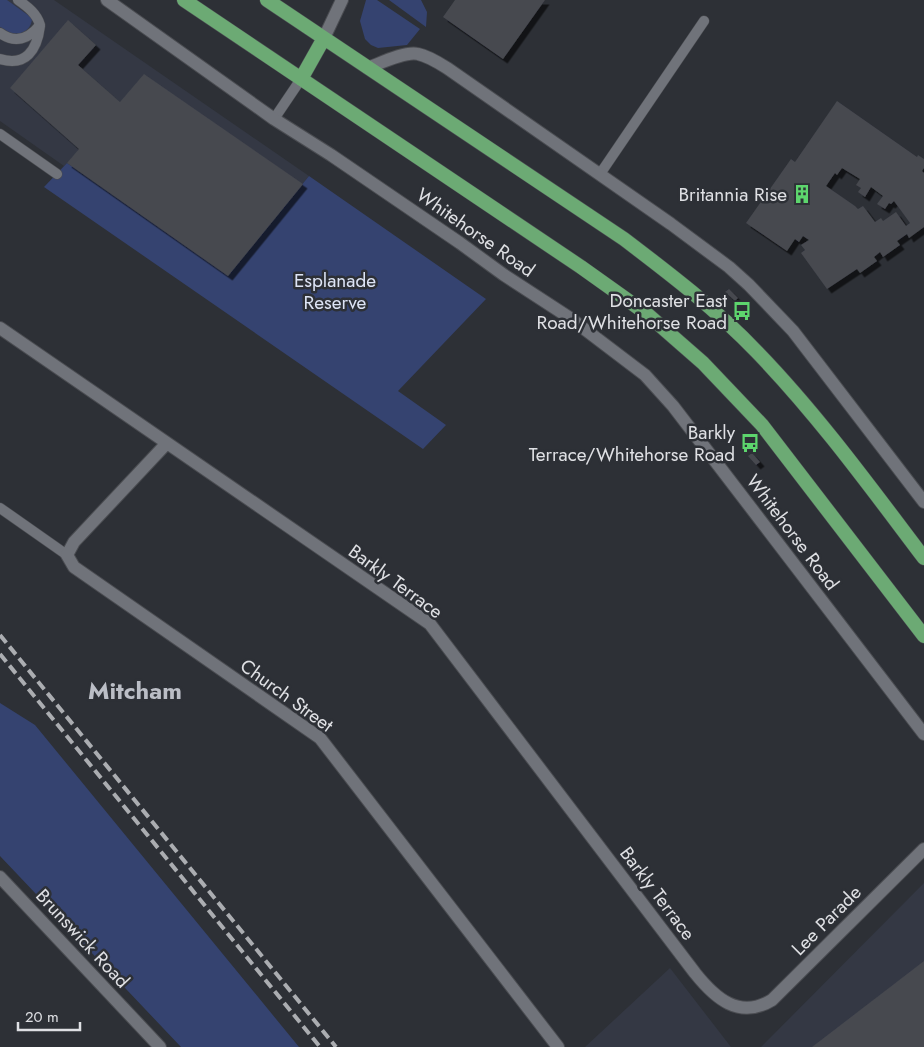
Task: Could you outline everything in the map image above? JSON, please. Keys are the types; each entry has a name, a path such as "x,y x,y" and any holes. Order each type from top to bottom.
{"highway":[{"name":"Whitehorse Road","path":"184,0 647,314 704,363 741,402 784,452 924,636"},
{"path":"267,0 279,4 368,68 624,239 677,279 756,350 791,389 924,558"},
{"path":"301,79 324,38"}],"street":[{"name":"Whitehorse Road","path":"107,0 274,119 331,155 504,275 570,318 645,375 673,406 924,734"},
{"path":"324,38 342,0"},
{"path":"368,68 397,57 417,54 434,60 600,174 729,267 767,302 817,361 924,502"},
{"name":"Barkly Terrace","path":"0,328 430,624 709,990 728,1004 750,1008"},
{"path":"67,555 74,542 166,443"},
{"name":"Church Street","path":"67,555 74,567 86,577 320,738 558,1047"},
{"name":"Lee Parade","path":"750,1008 764,1005 779,994 924,849"},
{"name":"Brunswick Road","path":"0,877 160,1047"}],"lane":[{"path":"0,59 8,62 18,62 34,49 38,40 40,25 38,18 18,0"},
{"path":"600,174 704,21"},
{"path":"0,33 17,40 26,38 34,33 40,25"},
{"path":"274,119 301,79"},
{"path":"0,134 57,174"},
{"path":"0,508 67,555"}],"shaded area":[{"path":"0,0 54,0 309,176 228,276 67,163 64,166 0,121"},
{"path":"924,883 924,1047 761,1047"},
{"path":"670,968 731,1047 585,1047"}],"green space":[{"path":"0,0 7,0 32,18 32,22 26,31 15,34 0,27"},
{"path":"366,0 377,0 420,29 407,45 378,48 371,45 365,39 360,21"},
{"path":"389,0 421,0 427,12 426,27"},
{"name":"Esplanade Reserve","path":"67,163 228,275 309,176 486,299 398,391 446,425 423,449 44,187"},
{"path":"0,703 35,725 299,1047 181,1047 0,856"}],"building":[{"path":"455,0 545,0 503,59 443,17"},
{"path":"68,20 96,45 78,65 120,102 144,74 303,184 228,276 67,163 79,149 10,88"},
{"name":"Britannia Rise","path":"837,101 917,157 918,155 924,159 922,171 924,173 924,227 909,238 907,234 897,241 900,245 883,257 880,252 874,257 877,261 860,273 857,269 827,289 801,253 805,250 801,245 809,240 803,236 799,242 795,239 787,251 746,223 791,159 795,162","holes":["842,168 860,179 856,185 861,188 858,192 865,197 871,187 883,196 877,204 885,209 889,203 891,204 894,201 910,223 906,226 896,212 883,221 881,218 875,222 863,206 858,209 826,186 835,173 837,175"]},
{"path":"729,289 738,298 735,301 725,292"},
{"path":"752,453 760,462 756,465 748,456"},
{"path":"924,961 924,1047 812,1047"}],"railway":[{"path":"0,635 336,1047"},
{"path":"0,654 320,1047"}],"place":[{"name":"Britannia Rise","path":"802,194"},
{"name":"Doncaster East Road/Whitehorse Road","path":"742,311"},
{"name":"Barkly Terrace/Whitehorse Road","path":"750,443"}],"district":[{"name":"Mitcham","path":"135,691"}]}
